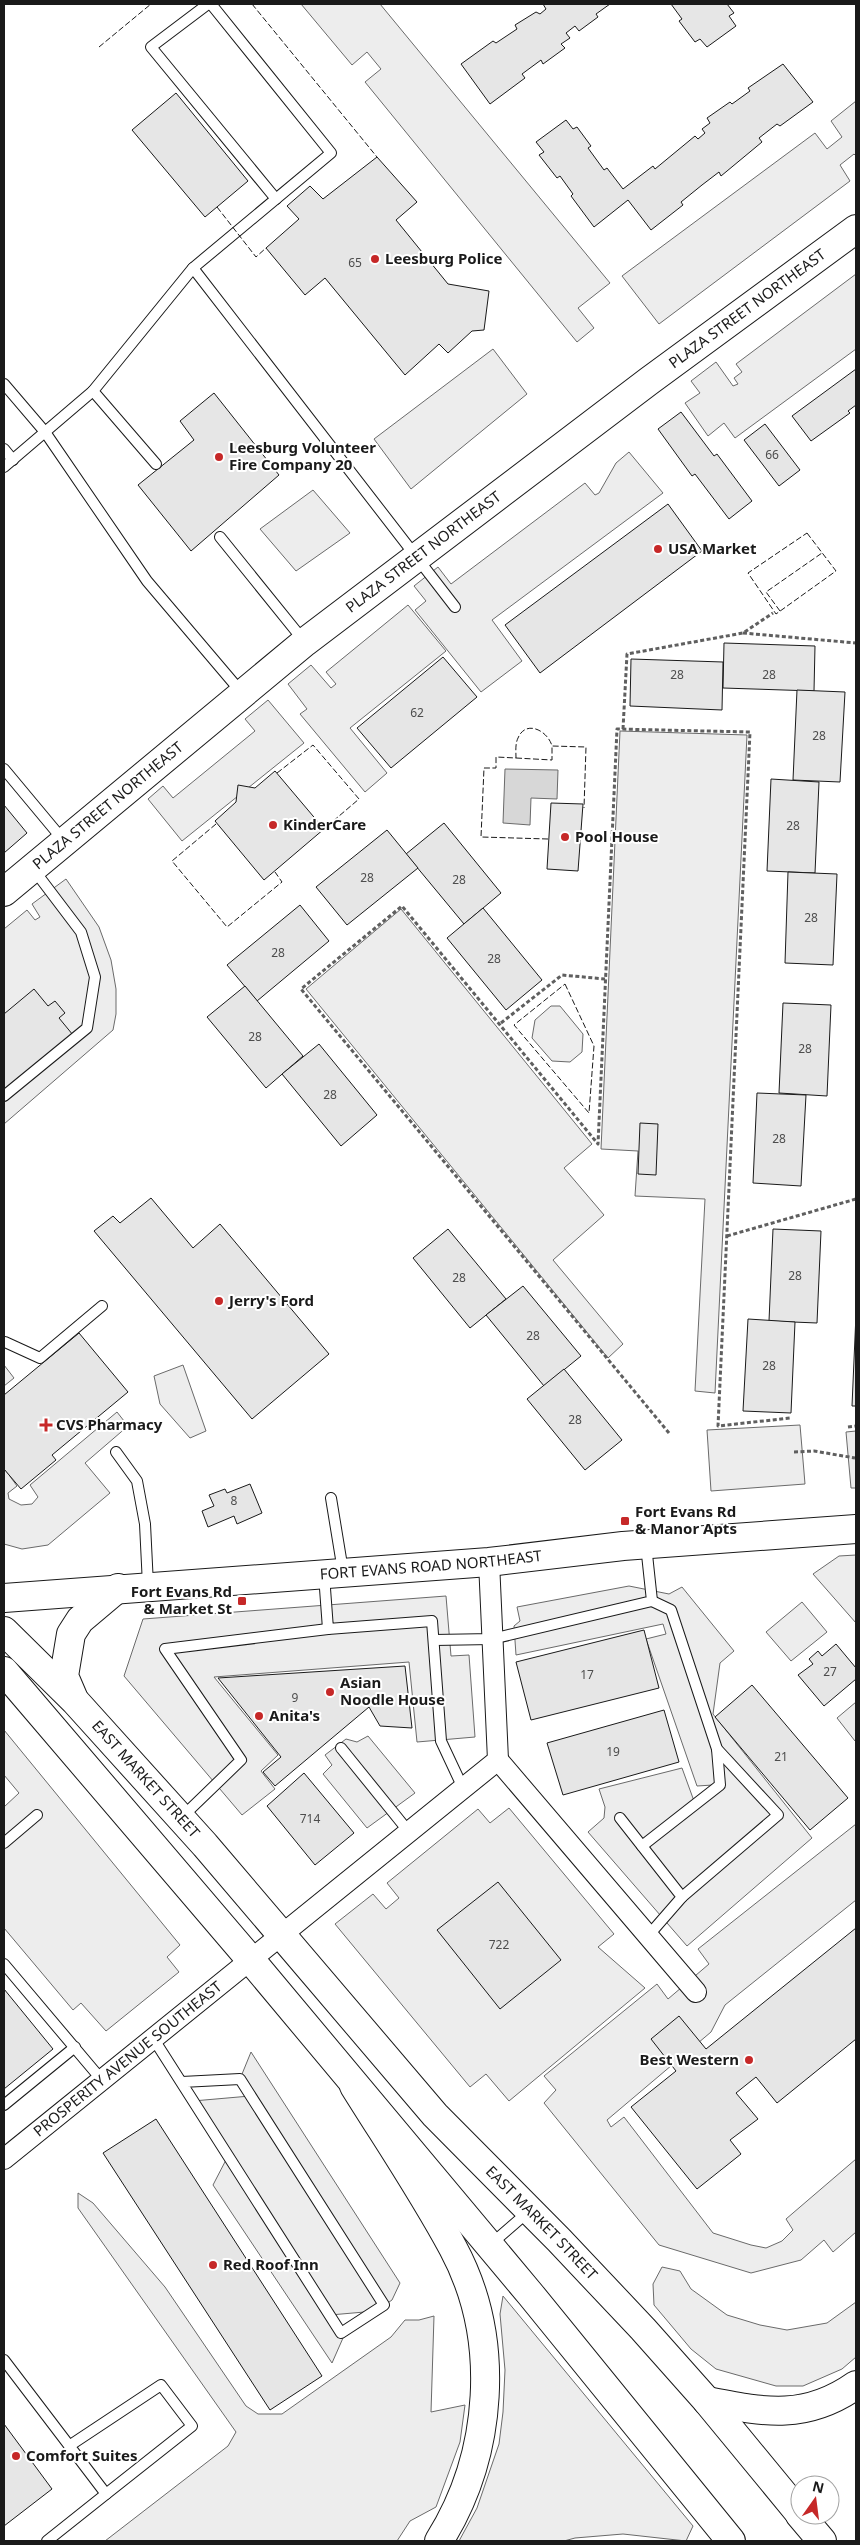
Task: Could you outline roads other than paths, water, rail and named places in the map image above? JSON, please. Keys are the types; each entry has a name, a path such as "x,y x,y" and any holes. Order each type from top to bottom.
{"main road":[{"name":"PLAZA STREET NORTHEAST","path":"4,892 305,642 415,557 856,229"},
{"name":"FORT EVANS ROAD NORTHEAST","path":"4,1598 118,1588 489,1562 646,1545 856,1529"},
{"path":"75,1701 64,1676 71,1634 80,1620 118,1588"},
{"name":"EAST MARKET STREET","path":"4,1631 75,1701 181,1818 435,2116 602,2285 706,2401 790,2503"},
{"path":"4,1671 250,1959 354,2086 489,2245 731,2541"},
{"path":"354,2086 454,2248 470,2287 480,2328 485,2370 484,2412 477,2454 464,2492 439,2541"},
{"path":"706,2401 766,2411 812,2408 836,2400 856,2386"},
{"name":"EAST MARKET STREET","path":"808,2525 822,2541"}],"street":[{"path":"489,1562 498,1760 696,1992"},
{"path":"250,1959 498,1760"},
{"name":"PROSPERITY AVENUE SOUTHEAST","path":"4,2159 250,1959"}],"lane":[{"path":"4,467 93,391 194,268 331,153 210,4 151,47 276,199"},
{"path":"194,268 455,607"},
{"path":"4,384 45,432 147,581 242,693"},
{"path":"93,391 156,464"},
{"path":"4,449 13,460"},
{"path":"220,536 305,642"},
{"path":"4,768 64,842"},
{"path":"4,1096 88,1028 95,977 80,932 33,868"},
{"path":"5,1342 40,1358 102,1306"},
{"path":"116,1452 137,1481 144,1524 148,1586"},
{"path":"328,1629 333,1573 331,1498"},
{"path":"646,1545 652,1601"},
{"path":"434,1640 492,1639 652,1601 671,1610 717,1749 720,1785 642,1846"},
{"path":"181,1818 241,1760 165,1649 328,1629 432,1621 441,1742 463,1788"},
{"path":"341,1748 409,1832"},
{"path":"648,1936 682,1897 778,1815 717,1749"},
{"path":"4,1843 37,1814"},
{"path":"620,1818 682,1897"},
{"path":"4,1964 101,2079"},
{"path":"153,2038 341,2333 384,2305 240,2079 182,2082"},
{"path":"4,2105 74,2047"},
{"path":"489,2245 530,2211"},
{"path":"4,2360 106,2494"},
{"path":"47,2541 192,2426 161,2385 69,2446"}],"place":[{"name":"Leesburg Police","path":"375,259"},
{"name":"Leesburg Volunteer Fire Company 20","path":"219,457"},
{"name":"USA Market","path":"658,549"},
{"name":"KinderCare","path":"273,825"},
{"name":"Pool House","path":"565,837"},
{"name":"Jerry's Ford","path":"219,1301"},
{"name":"CVS Pharmacy","path":"46,1425"},
{"name":"Fort Evans Rd & Manor Apts","path":"625,1521"},
{"name":"Fort Evans Rd & Market St","path":"242,1601"},
{"name":"Asian Noodle House","path":"330,1692"},
{"name":"Anita's","path":"259,1716"},
{"name":"Best Western","path":"749,2060"},
{"name":"Red Roof Inn","path":"213,2265"},
{"name":"Comfort Suites","path":"16,2456"}]}
